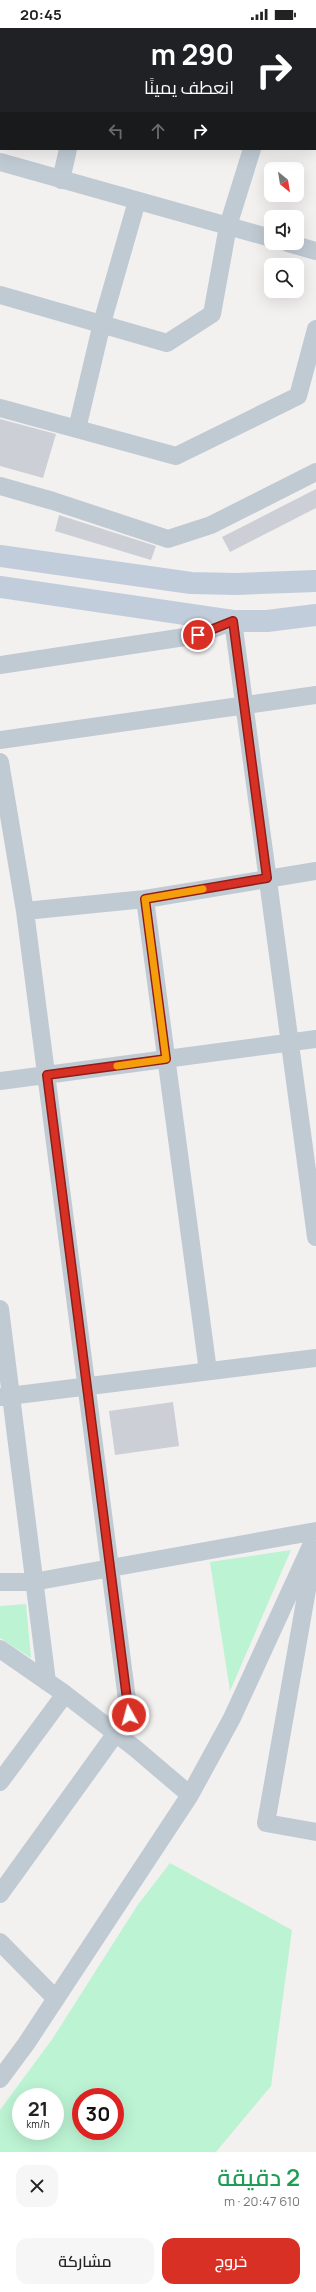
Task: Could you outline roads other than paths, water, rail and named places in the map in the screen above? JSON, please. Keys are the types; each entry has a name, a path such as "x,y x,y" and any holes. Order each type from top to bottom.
{"street":[{"path":"61,180 68,150"},
{"path":"0,295 102,323 167,343 212,314 228,226 252,150"},
{"path":"0,162 264,236"},
{"path":"77,430 102,323 137,201"},
{"path":"304,248 316,251"},
{"path":"0,408 176,456 298,396 316,329"},
{"path":"0,486 53,500 168,539 211,525 316,472"},
{"path":"0,556 191,583 236,584 316,581"},
{"path":"0,586 233,621 267,621 316,615"},
{"path":"0,666 198,635 233,621"},
{"path":"233,621 316,1237"},
{"path":"0,740 316,695"},
{"path":"0,762 25,911 129,1715 117,1734 0,1894"},
{"path":"25,911 145,899 316,871"},
{"path":"145,899 208,1371"},
{"path":"0,1082 316,1039"},
{"path":"0,1309 6,1397 47,1682"},
{"path":"6,1397 316,1358"},
{"path":"0,1582 33,1582 316,1531"},
{"path":"0,2079 56,1999 190,1795 232,1718 316,1535"},
{"path":"316,1541 266,1822 316,1832"},
{"path":"0,1649 65,1694 117,1734 190,1795"},
{"path":"0,1782 65,1694"},
{"path":"0,1942 56,1999"}]}
